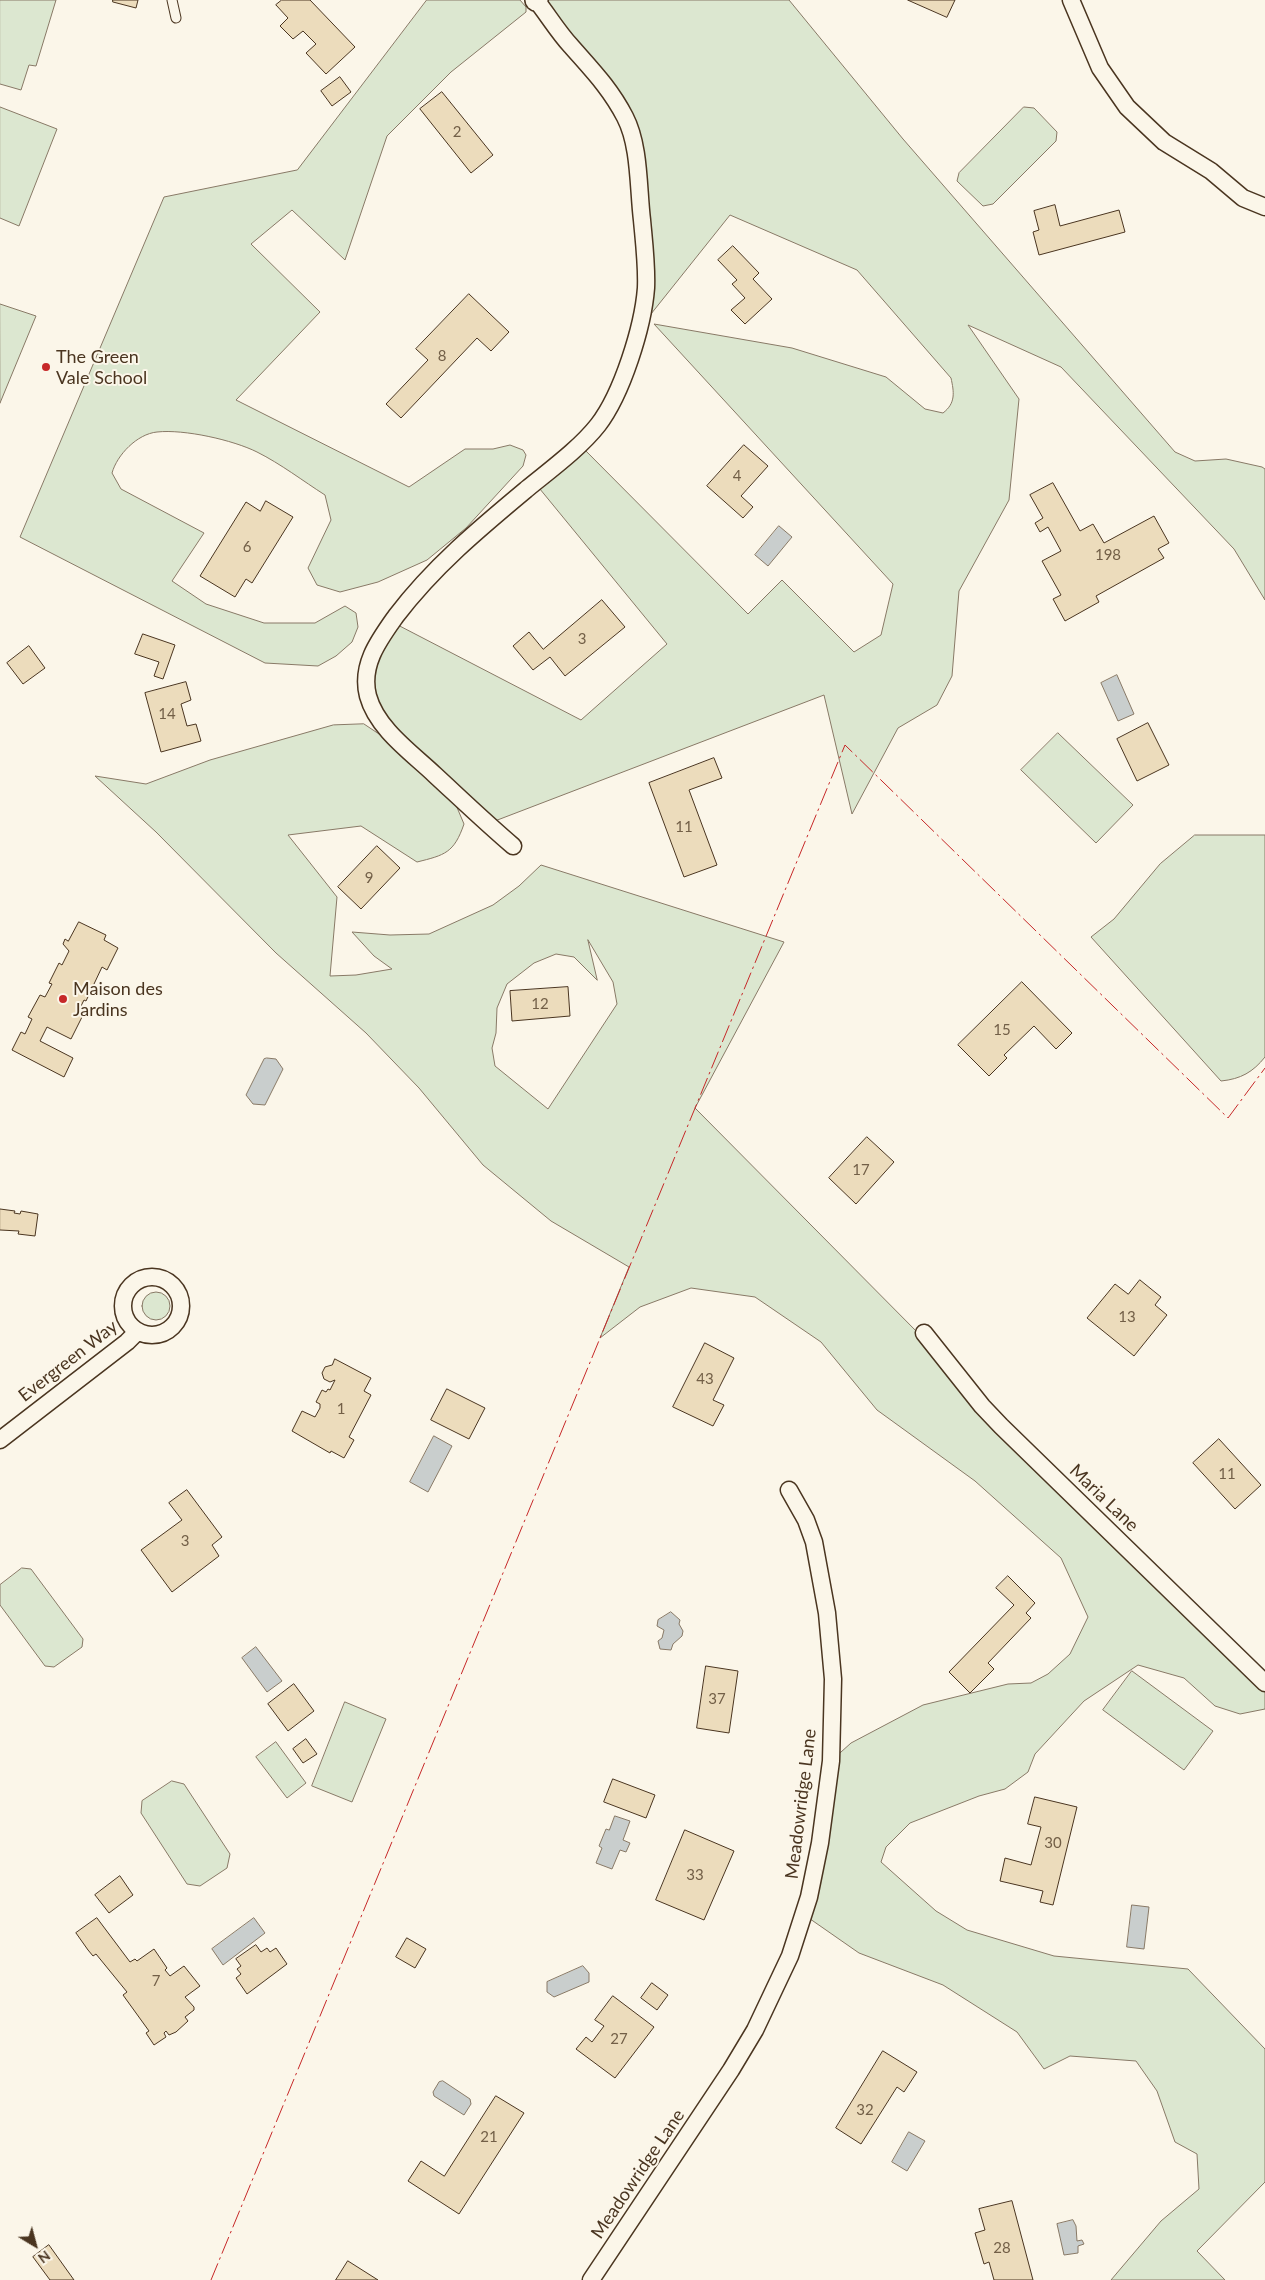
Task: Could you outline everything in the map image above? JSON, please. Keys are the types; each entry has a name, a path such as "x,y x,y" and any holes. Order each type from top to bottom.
{"street":[{"path":"513,846 389,732 375,713 368,696 366,679 367,666 377,642 417,588 463,542 557,464 597,426 620,384 639,329 646,288 644,238 635,152 626,120 608,87 569,44 537,0"},
{"path":"1071,0 1100,68 1127,107 1164,142 1211,171 1243,198 1265,207"},
{"name":"Evergreen Way","path":"0,1440 127,1342 137,1332"},
{"name":"Maria Lane","path":"924,1332 994,1419 1265,1683"},
{"name":"Meadowridge Lane","path":"591,2280 731,2070 755,2030 790,1956 809,1897 820,1843 831,1762 833,1679 827,1613 814,1542 806,1520 790,1490"}],"lane":[{"path":"172,0 176,18"}],"green space":[{"path":"0,0 56,0 36,66 29,65 21,90 0,84"},
{"path":"427,0 520,0 526,7 526,12 451,72 387,136 345,260 292,210 251,244 320,312 236,400 409,487 465,449 493,449 510,445 523,450 526,455 523,466 466,528 427,560 378,582 340,592 317,585 308,568 331,520 325,495 266,457 235,443 181,432 157,432 135,441 118,459 112,473 121,489 204,533 172,581 206,604 264,623 315,623 345,606 356,613 358,627 352,642 336,656 318,666 265,663 20,537 164,197 297,170"},
{"path":"536,0 789,0 903,139 1175,452 1195,461 1226,459 1265,469 1265,600 1234,549 1061,367 968,325 1019,399 1009,500 959,591 952,676 937,705 898,728 852,814 824,695 487,824 389,731 366,679 392,622 581,720 667,644 535,483 579,444 748,614 782,580 854,652 881,635 893,584 654,324 792,348 886,377 925,409 943,413 950,405 953,397 951,378 857,270 730,215 639,329 646,288 627,120"},
{"path":"0,107 57,129 19,226 0,218"},
{"path":"1024,107 1034,108 1057,132 1056,141 993,204 983,206 957,181 959,173"},
{"path":"0,304 36,316 0,403"},
{"path":"364,724 382,736 453,798 464,824 452,847 442,855 417,862 361,826 288,835 337,897 330,976 356,975 392,969 374,956 352,932 390,935 429,934 493,905 519,886 541,865 784,942 695,1108 1265,1683 1265,1709 1240,1714 1215,1706 1184,1678 1138,1665 1084,1701 1035,1754 1028,1772 1005,1789 979,1796 910,1823 886,1847 881,1862 936,1911 967,1930 1054,1956 1188,1969 1265,2049 1265,2182 1197,2251 1225,2280 1111,2280 1161,2221 1199,2189 1197,2154 1175,2142 1157,2091 1136,2061 1070,2056 1044,2069 1017,2032 943,1985 859,1953 803,1914 831,1761 851,1743 923,1705 1008,1684 1031,1683 1048,1674 1070,1654 1088,1617 1061,1558 975,1481 877,1410 821,1342 755,1297 691,1288 640,1307 600,1338 629,1267 551,1221 483,1165 419,1088 366,1033 276,953 156,832 95,776 146,784 210,760 333,725","holes":["588,940 613,982 617,1004 548,1109 495,1066 492,1048 496,1033 497,1008 507,984 534,963 556,954 574,957 597,980"]},
{"path":"1058,733 1133,805 1096,843 1021,770"},
{"path":"1195,835 1265,835 1265,1057 1246,1074 1235,1079 1221,1081 1091,937 1114,919 1160,864"},
{"path":"156,1292 166,1296 170,1306 166,1316 156,1320 146,1316 142,1306 146,1296"},
{"path":"22,1568 31,1569 83,1639 82,1647 54,1667 45,1666 0,1605 0,1585"},
{"path":"1132,1671 1213,1731 1184,1770 1103,1710"},
{"path":"345,1702 386,1719 352,1802 312,1786"},
{"path":"276,1742 306,1783 287,1798 256,1757"},
{"path":"172,1781 184,1784 230,1854 227,1868 200,1886 187,1884 141,1813 142,1801"}],"shaded area":[{"path":"779,526 792,537 768,566 755,555"},
{"path":"1117,675 1134,714 1118,721 1101,683"},
{"path":"264,1059 276,1059 283,1069 265,1105 253,1104 246,1095"},
{"path":"434,1436 452,1446 428,1492 410,1482"},
{"path":"671,1612 680,1620 679,1624 683,1631 682,1636 673,1644 671,1650 660,1649 658,1641 662,1638 664,1630 657,1626 658,1620"},
{"path":"256,1647 282,1681 267,1692 242,1658"},
{"path":"615,1816 630,1821 623,1840 630,1843 626,1852 620,1850 612,1869 596,1863 602,1848 599,1846 606,1829 609,1830"},
{"path":"1132,1905 1149,1907 1144,1949 1127,1947"},
{"path":"254,1918 265,1933 223,1965 212,1949"},
{"path":"583,1966 589,1973 589,1982 554,1997 547,1992 547,1982"},
{"path":"443,2081 470,2099 471,2104 464,2115 434,2096 433,2092 439,2082"},
{"path":"909,2132 925,2141 907,2171 892,2162"},
{"path":"1073,2220 1076,2226 1077,2241 1082,2240 1084,2244 1078,2246 1078,2253 1064,2255 1057,2224"}],"building":[{"path":"113,0 138,0 136,8 113,2"},
{"path":"282,0 310,0 355,47 326,74 306,53 316,44 303,31 293,39 280,26 288,18 276,5"},
{"path":"908,0 955,0 947,17"},
{"path":"340,77 351,92 332,106 321,91"},
{"path":"442,92 493,155 471,173 420,109"},
{"path":"1055,205 1060,226 1119,210 1125,232 1039,255 1033,232 1039,230 1034,211"},
{"path":"733,246 759,273 753,279 772,299 745,324 731,310 745,298 732,284 737,280 718,260"},
{"path":"469,294 509,332 491,351 477,338 401,418 386,404 428,360 416,349"},
{"path":"744,445 768,466 741,496 753,507 743,518 707,486"},
{"path":"1053,483 1080,531 1093,524 1104,543 1154,516 1169,543 1158,549 1164,558 1096,596 1099,602 1065,621 1053,599 1061,595 1042,561 1061,551 1048,527 1040,532 1035,523 1043,518 1030,495"},
{"path":"266,501 293,517 252,583 246,579 235,597 200,576 246,502 260,511"},
{"path":"602,600 625,627 565,676 550,657 533,670 513,646 529,632 543,649"},
{"path":"143,634 175,645 163,679 154,676 159,662 135,654"},
{"path":"29,646 45,668 23,684 7,663"},
{"path":"186,682 191,700 181,704 187,726 196,724 201,741 161,752 145,693"},
{"path":"1148,723 1169,765 1137,781 1117,739"},
{"path":"714,758 722,778 689,790 717,865 684,877 649,783"},
{"path":"377,846 400,868 361,909 338,887"},
{"name":"Maison des Jardins","path":"79,922 106,935 104,940 118,948 107,970 102,967 86,1001 84,1000 77,1014 82,1017 71,1039 47,1027 40,1041 73,1058 64,1077 12,1050 21,1032 25,1034 32,1019 28,1017 40,995 45,997 52,984 49,983 59,963 62,965 69,951 63,944 65,939 68,941"},
{"path":"1022,982 1072,1033 1056,1049 1034,1026 1004,1055 1007,1058 989,1076 958,1045"},
{"path":"568,987 570,1016 512,1021 510,991"},
{"path":"867,1137 894,1162 856,1204 829,1178"},
{"path":"0,1209 15,1211 14,1213 20,1214 21,1211 38,1214 35,1236 18,1234 19,1231 0,1230"},
{"path":"1140,1280 1161,1297 1155,1305 1167,1315 1134,1356 1087,1318 1115,1284 1128,1294"},
{"path":"705,1343 734,1358 713,1400 724,1405 713,1426 673,1407"},
{"path":"335,1359 371,1378 364,1391 371,1395 349,1437 354,1440 344,1458 331,1451 330,1453 292,1431 302,1411 315,1417 320,1408 320,1404 316,1402 322,1390 326,1392 328,1389 330,1390 335,1380 330,1382 324,1379 322,1373 325,1367 332,1365"},
{"path":"447,1389 485,1408 469,1439 431,1420"},
{"path":"1219,1439 1261,1485 1235,1509 1193,1463"},
{"path":"187,1490 222,1537 212,1545 219,1556 172,1592 141,1550 182,1520 169,1503"},
{"path":"1008,1576 1035,1603 1026,1613 1031,1618 988,1663 994,1669 970,1693 949,1672 1014,1605 996,1588"},
{"path":"706,1666 738,1671 729,1733 697,1728"},
{"path":"294,1684 314,1711 288,1731 268,1704"},
{"path":"306,1739 317,1754 303,1763 293,1749"},
{"path":"613,1779 655,1795 646,1818 604,1802"},
{"path":"1035,1797 1077,1807 1053,1905 1040,1902 1043,1891 1000,1881 1005,1858 1031,1865 1041,1827 1028,1824"},
{"path":"685,1830 734,1851 704,1920 656,1900"},
{"path":"120,1876 133,1895 109,1913 95,1895"},
{"path":"97,1918 130,1962 135,1959 137,1961 154,1949 170,1976 184,1966 200,1986 185,1997 194,2007 194,2010 185,2017 188,2021 176,2032 169,2035 166,2031 164,2033 166,2037 154,2045 146,2033 149,2031 123,1995 127,1992 96,1954 93,1956 76,1933"},
{"path":"407,1938 426,1949 415,1968 396,1957"},
{"path":"256,1945 261,1952 267,1948 270,1952 276,1948 287,1964 247,1994 236,1978 241,1974 237,1969 241,1966 236,1959"},
{"path":"652,1983 668,1995 657,2010 641,1998"},
{"path":"613,1996 654,2027 615,2078 576,2049 586,2037 592,2042 604,2026 595,2020"},
{"path":"883,2051 917,2072 904,2092 897,2087 861,2144 836,2128"},
{"path":"496,2096 524,2113 459,2214 408,2181 421,2161 444,2176"},
{"path":"1012,2201 1033,2280 994,2280 989,2262 984,2264 975,2233 985,2230 979,2209"},
{"path":"49,2245 74,2280 50,2280 33,2257"},
{"path":"348,2261 378,2280 336,2280"}],"power":[{"path":"211,2280 845,745 1228,1118 1265,1068"}],"place":[{"name":"The Green Vale School","path":"46,367"},
{"name":"Maison des Jardins","path":"63,999"}]}
